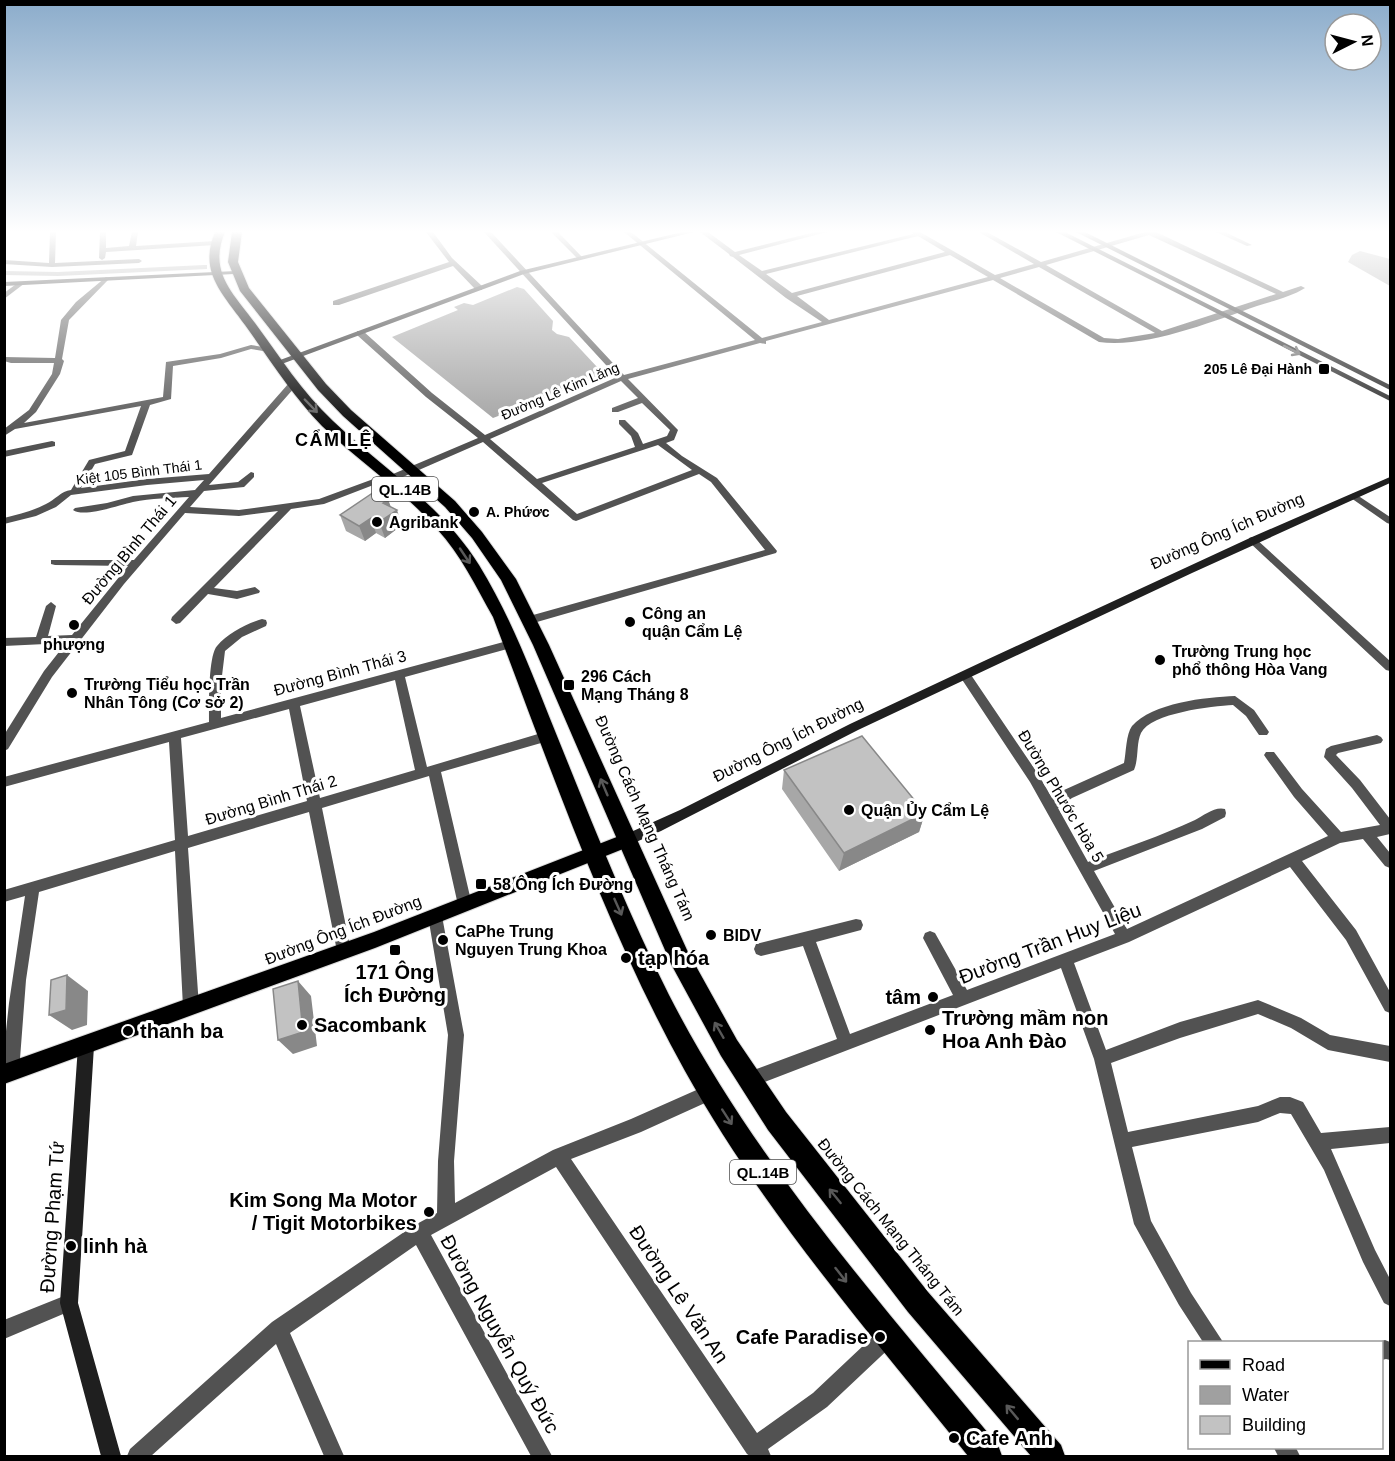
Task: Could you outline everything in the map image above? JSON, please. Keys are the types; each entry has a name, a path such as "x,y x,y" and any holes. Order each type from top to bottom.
{"highway":[{"name":"QL.14B","path":"231,300 292,385 330,426 433,516 458,546 487,592 511,644 595,853 653,987 710,1092 770,1181 889,1335 987,1456"},
{"name":"Đường Cách Mạng Tháng Tám","path":"252,300 297,357 347,413 450,504 477,535 508,579 530,620 699,997 749,1080 813,1169 918,1302 1050,1456"}],"main road":[{"path":"276,363 446,300"},
{"path":"1193,300 1390,399"},
{"path":"1218,300 1390,388"},
{"name":"Đường Ông Ích Đường","path":"8,1073 344,951 663,825 851,728 1252,540 1390,480"},
{"name":"Đường Phạm Tứ","path":"86,1046 69,1303 111,1456"}],"street":[{"path":"4,434 32,412 56,374 60,361 65,320 83,300"},
{"path":"336,303 344,300"},
{"path":"536,482 660,442 675,434 674,430 549,300"},
{"path":"711,300 763,342"},
{"path":"795,300 829,323"},
{"name":"Đường Lê Kim Lăng","path":"182,510 239,513 321,502 413,469 622,378 912,300"},
{"path":"1032,300 1112,344 1161,333 1264,300"},
{"path":"1101,300 1161,333"},
{"path":"360,333 429,395 484,437 576,518 699,471"},
{"path":"14,427 167,399 169,364 221,356 251,347 266,350"},
{"path":"6,362 60,361"},
{"name":"Đường Bình Thái 1","path":"6,742 36,690 76,639 182,510 292,385"},
{"path":"615,410 644,399"},
{"path":"74,493 90,463 129,453 147,402"},
{"path":"622,422 635,435 640,448"},
{"path":"530,620 770,553 771,550 742,518 714,480 660,442"},
{"path":"4,454 52,444"},
{"path":"78,510 108,506 133,498 241,484 250,475"},
{"name":"Kiệt 105 Bình Thái 1","path":"4,521 33,514 53,505 63,496 74,493 147,482 211,477"},
{"path":"1354,496 1390,521"},
{"path":"176,620 288,507"},
{"path":"1252,540 1390,667"},
{"path":"55,562 137,563"},
{"path":"206,590 237,595 255,591"},
{"path":"41,640 51,606"},
{"path":"215,724 215,684 220,650 238,634 262,623"},
{"path":"4,642 76,639"},
{"name":"Đường Bình Thái 3","path":"4,782 511,644"},
{"path":"399,674 465,905"},
{"name":"Đường Phước Hòa 5","path":"965,675 1034,778 1124,938"},
{"path":"1050,806 1068,794 1130,766 1136,730 1154,716 1191,706 1234,700 1250,713 1263,732"},
{"path":"294,703 344,951"},
{"path":"175,735 191,1007"},
{"name":"Đường Bình Thái 2","path":"4,896 548,736"},
{"path":"1377,741 1330,752 1330,757 1335,765 1356,783 1390,829"},
{"path":"1270,755 1298,793 1338,838"},
{"path":"1085,869 1220,813"},
{"name":"Đường Trần Huy Liệu","path":"749,1080 1124,938 1338,838 1390,829"},
{"path":"1366,833 1390,861"},
{"path":"1293,860 1351,935 1390,1006"},
{"path":"8,1073 20,969 33,889"},
{"path":"435,916 456,1035 446,1161 446,1218"},
{"path":"761,949 856,925"},
{"path":"807,938 846,1043"},
{"path":"930,938 963,998"},
{"path":"1066,960 1102,1059 1143,1224 1185,1299 1213,1341"},
{"path":"1102,1059 1180,1030 1258,1007 1296,1023 1328,1042 1390,1054"},
{"path":"137,1456 279,1329 419,1233 559,1156 635,1126 710,1092"},
{"path":"1123,1141 1258,1114 1280,1105 1297,1108 1330,1164 1369,1256 1390,1297"},
{"path":"1318,1142 1390,1136"},
{"name":"Đường Lê Văn An","path":"559,1156 757,1452"},
{"name":"Đường Nguyễn Quý Đức","path":"419,1233 542,1456"},
{"path":"4,1330 69,1303"},
{"path":"279,1329 334,1456"},
{"path":"757,1452 820,1400 889,1335"}],"water":[{"path":"485,300 534,300 553,321 552,330 569,337 598,368 596,378 493,418 392,337 458,310 454,307 464,303 473,305"}],"building":[{"path":"374,492 388,499 383,503 397,510 379,522 371,518 359,526 340,515"},
{"name":"Quận Ủy Cẩm Lệ","path":"862,736 925,813 844,853 784,770"},
{"path":"67,975 66,1010 49,1015 51,980"},
{"path":"298,981 303,1032 278,1040 273,989"}],"place":[{"name":"205 Lê Đại Hành","path":"1324,369"},
{"name":"A. Phứơc","path":"474,512"},
{"name":"Agribank","path":"377,522"},
{"name":"Công an quận Cẩm Lệ","path":"630,622"},
{"name":"phượng","path":"74,625"},
{"name":"Trường Trung học phổ thông Hòa Vang","path":"1160,660"},
{"name":"296 Cách Mạng Tháng 8","path":"569,685"},
{"name":"Trường Tiểu học Trần Nhân Tông (Cơ sở 2)","path":"72,693"},
{"name":"Quận Ủy Cẩm Lệ","path":"849,810"},
{"name":"58 Ông Ích Đường","path":"481,884"},
{"name":"BIDV","path":"711,935"},
{"name":"CaPhe Trung Nguyen Trung Khoa","path":"443,940"},
{"name":"171 Ông Ích Đường","path":"395,950"},
{"name":"tạp hóa","path":"626,958"},
{"name":"tâm","path":"933,997"},
{"name":"Sacombank","path":"302,1025"},
{"name":"Trường mầm non Hoa Anh Đào","path":"930,1030"},
{"name":"thanh ba","path":"128,1031"},
{"name":"Kim Song Ma Motor / Tigit Motorbikes","path":"429,1212"},
{"name":"linh hà","path":"71,1246"},
{"name":"Cafe Paradise","path":"880,1337"},
{"name":"Cafe Anh","path":"954,1438"}],"district":[{"name":"CẨM LỆ","path":"334,440"}]}
